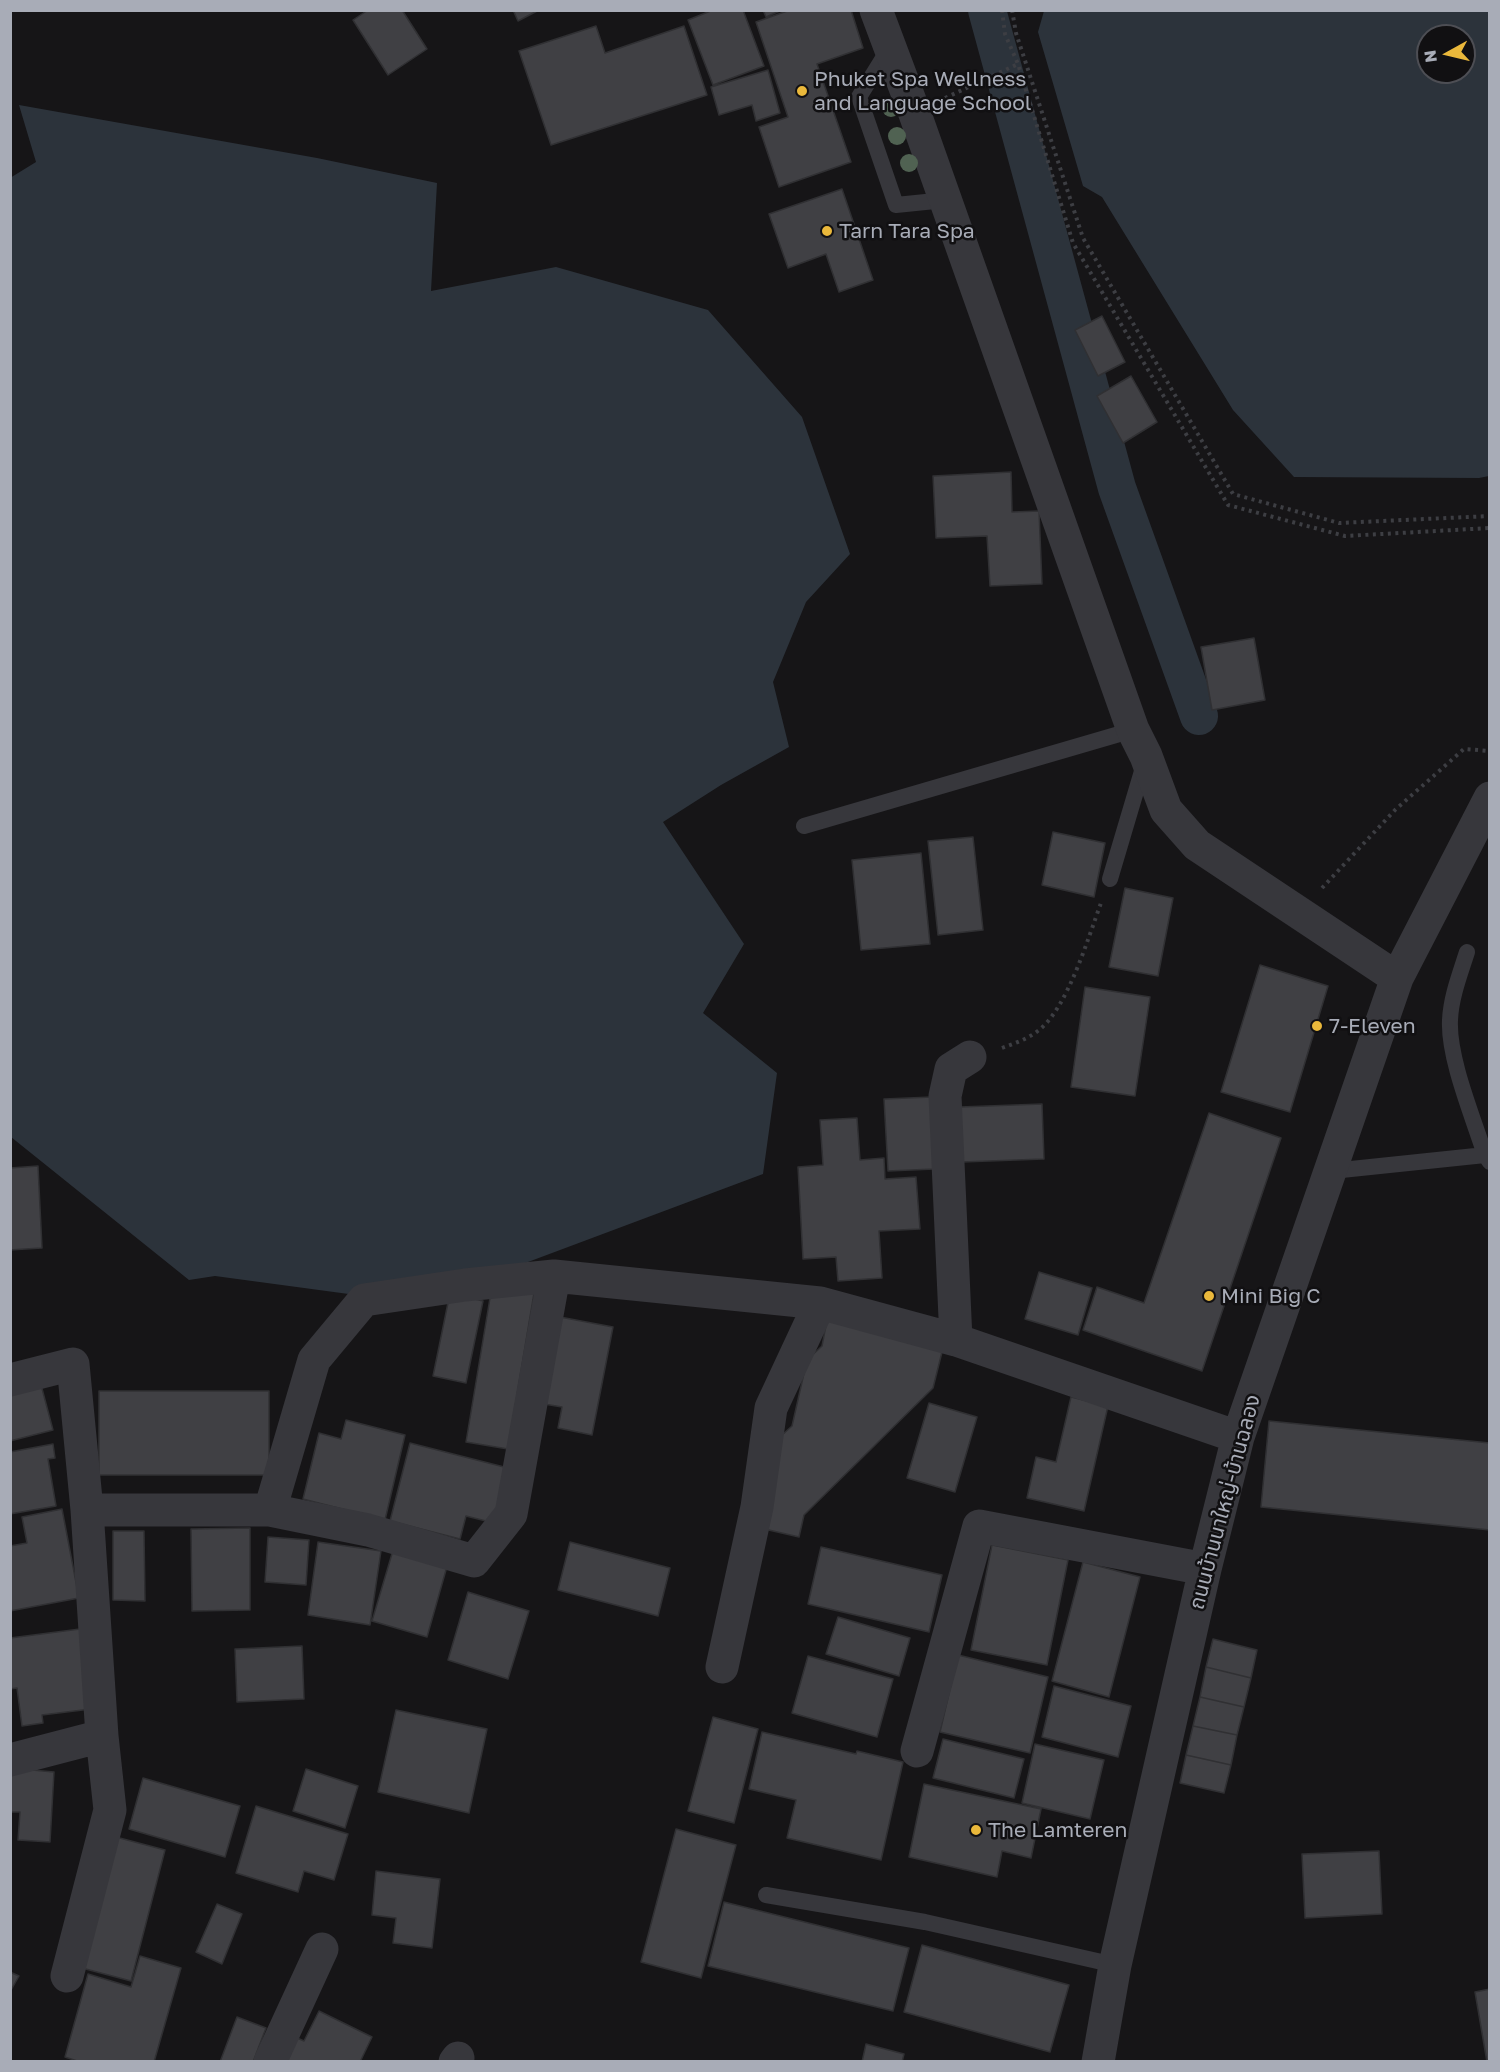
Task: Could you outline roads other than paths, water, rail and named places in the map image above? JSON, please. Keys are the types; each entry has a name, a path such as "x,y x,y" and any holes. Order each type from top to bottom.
{"street":[{"path":"876,10 1139,743 1166,810 1197,845 1397,978"},
{"name":"ถนนบ้านนาใหญ่-บ้านฉลอง","path":"1098,2061 1116,1965 1205,1569 1238,1437 1397,978 1490,798"},
{"path":"956,1340 945,1096 951,1069 969,1057"},
{"path":"270,1510 314,1360 364,1300 465,1285 554,1276 820,1302 956,1340 1238,1437"},
{"path":"87,1510 270,1510 368,1530 474,1561 511,1514 554,1276"},
{"path":"722,1667 757,1507 771,1408 820,1302"},
{"path":"10,1380 73,1364 87,1510 102,1736 110,1810 67,1976"},
{"path":"917,1751 979,1526 1205,1569"},
{"path":"10,1760 102,1736"},
{"path":"270,2061 322,1949"}],"lane":[{"path":"890,47 859,97 896,205 945,200"},
{"path":"804,826 1139,743 1110,879"},
{"path":"1332,1171 1487,1158 1451,1050 1449,1020 1453,996 1467,952"},
{"path":"765,1895 925,1922 1116,1965"}],"waterway":[{"path":"987,10 1117,488 1199,716"}],"place":[{"name":"Phuket Spa Wellness and Language School","path":"802,91"},
{"name":"Tarn Tara Spa","path":"827,231"},
{"name":"7-Eleven","path":"1317,1026"},
{"name":"Mini Big C","path":"1209,1296"},
{"name":"The Lamteren","path":"976,1830"}]}
